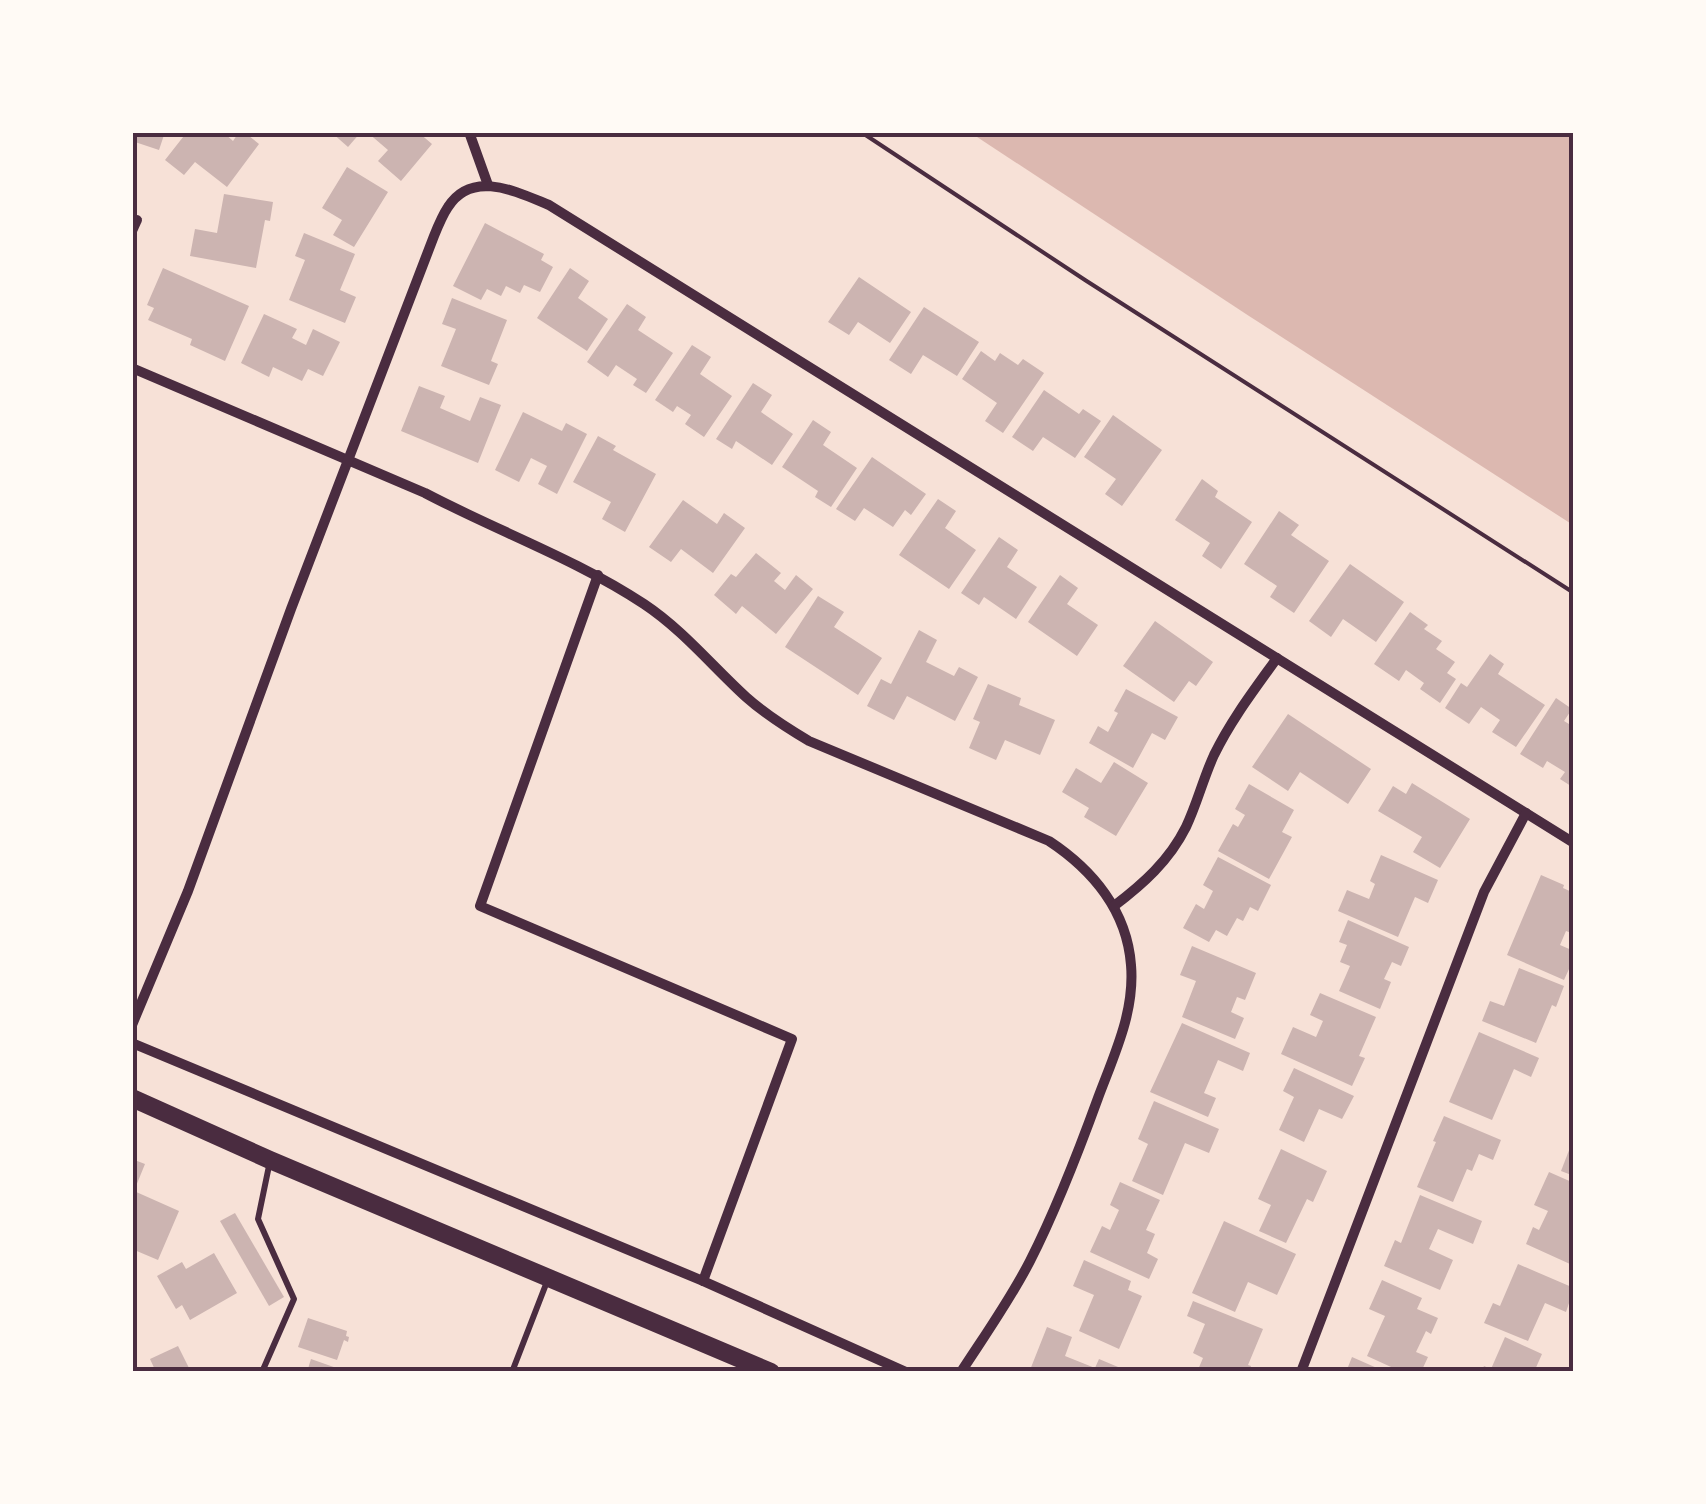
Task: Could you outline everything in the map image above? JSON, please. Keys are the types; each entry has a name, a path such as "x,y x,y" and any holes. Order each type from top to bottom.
{"main road":[{"path":"132,1098 771,1372"}],"street":[{"path":"469,132 488,185"},
{"path":"132,1025 188,892 291,608 434,236 449,204 462,191 480,185 515,191 549,205 1574,843"},
{"path":"132,368 350,460 598,575 647,606 782,724 809,740 1050,842 1096,879 1114,906 1131,964 1131,996 1124,1028 1063,1192 1006,1303 961,1372"},
{"path":"598,575 480,906 792,1039 703,1282"},
{"path":"1114,906 1143,884 1165,860 1186,828 1214,756 1239,711 1277,658"},
{"path":"1301,1372 1484,892 1526,813"},
{"path":"132,1042 703,1282 906,1372"}],"lane":[{"path":"262,1372 294,1299 258,1219 270,1160"},
{"path":"512,1372 549,1278"}],"path":[{"path":"862,132 1085,280 1574,593"}],"shaded area":[{"path":"971,133 1573,133 1573,525 1249,316"}],"building":[{"path":"138,132 165,132 159,150 135,142"},
{"path":"187,132 223,132 233,141 239,132 244,132 259,144 227,187 195,162 184,175 165,160"},
{"path":"331,132 361,132 348,147"},
{"path":"367,132 418,132 432,144 401,181 378,161 388,150"},
{"path":"347,167 388,192 354,247 333,235 342,220 322,208"},
{"path":"224,194 273,202 270,221 265,220 256,268 190,256 195,229 217,233"},
{"path":"485,223 544,254 541,260 553,267 540,292 524,285 520,293 506,286 501,296 487,289 481,300 453,286"},
{"path":"304,233 355,254 340,290 356,297 345,323 289,300 305,260 295,256"},
{"path":"163,268 249,306 225,361 190,345 192,339 148,320 154,308 147,305"},
{"path":"570,268 589,281 578,298 608,319 587,351 537,318"},
{"path":"859,277 911,312 890,343 858,322 849,335 828,322"},
{"path":"452,298 507,320 491,361 498,364 489,385 441,366 456,329 442,324"},
{"path":"627,304 646,317 638,330 673,353 646,393 633,385 637,379 616,365 608,377 587,362"},
{"path":"924,307 979,342 957,376 923,355 911,374 889,360"},
{"path":"264,314 297,329 292,338 306,345 313,329 340,342 323,376 308,369 302,381 273,367 269,377 241,363"},
{"path":"692,345 711,357 700,374 732,396 704,437 685,424 691,415 677,406 673,412 655,400"},
{"path":"981,351 995,361 1000,353 1018,365 1023,359 1044,373 1003,433 985,421 997,403 962,379"},
{"path":"753,383 772,395 761,412 793,434 772,465 736,441 732,449 716,439"},
{"path":"419,386 445,396 440,408 470,421 480,397 501,405 478,463 401,431"},
{"path":"1044,390 1079,414 1083,409 1101,421 1075,458 1043,437 1033,451 1012,437"},
{"path":"523,412 562,431 566,423 587,434 557,494 538,484 547,466 531,458 519,482 495,470"},
{"path":"1113,415 1162,450 1122,506 1105,494 1116,479 1084,457"},
{"path":"813,420 831,432 823,445 857,468 831,507 815,497 818,491 782,467"},
{"path":"598,436 616,446 613,450 656,474 625,532 602,519 611,502 573,482"},
{"path":"872,457 926,494 911,515 905,510 893,527 864,508 855,521 836,509"},
{"path":"1202,479 1218,491 1215,497 1252,522 1221,569 1202,556 1210,543 1175,520"},
{"path":"938,499 956,511 945,528 976,550 949,589 899,555"},
{"path":"683,500 717,524 724,513 745,528 713,573 681,549 671,562 649,547"},
{"path":"1279,511 1299,525 1291,535 1329,561 1294,613 1270,597 1277,586 1244,564"},
{"path":"999,537 1018,550 1007,567 1037,587 1016,619 984,597 979,605 961,593"},
{"path":"756,553 781,573 774,581 785,590 796,575 813,589 776,634 742,606 736,614 714,595"},
{"path":"1350,564 1404,602 1376,642 1343,619 1331,637 1309,621"},
{"path":"1060,575 1078,588 1067,604 1098,625 1077,656 1028,622"},
{"path":"818,596 844,612 834,627 882,658 858,695 785,647"},
{"path":"1410,612 1428,625 1424,629 1442,641 1436,649 1455,662 1447,673 1456,679 1440,703 1420,689 1424,683 1406,670 1399,681 1374,664"},
{"path":"1155,621 1213,662 1196,686 1189,681 1174,702 1123,666"},
{"path":"919,630 937,640 926,662 954,676 959,667 978,677 955,721 907,696 894,720 867,706 881,679 891,684"},
{"path":"1490,654 1504,664 1498,674 1545,705 1516,747 1492,732 1500,720 1481,707 1469,724 1445,708 1461,683 1467,687"},
{"path":"988,684 1021,698 1019,705 1055,720 1040,755 1005,740 996,760 969,748 980,722 973,719"},
{"path":"1126,689 1178,717 1165,740 1152,733 1133,768 1089,743 1098,726 1108,732"},
{"path":"1556,698 1572,709 1564,721 1574,727 1574,788 1560,779 1565,772 1547,761 1543,768 1520,754"},
{"path":"1288,714 1371,769 1348,804 1300,772 1288,791 1252,767"},
{"path":"1114,762 1148,783 1116,836 1084,817 1089,808 1062,792 1076,768 1101,783"},
{"path":"1412,783 1470,819 1440,868 1413,852 1422,837 1378,811 1393,786 1406,794"},
{"path":"1249,784 1294,810 1282,832 1292,837 1269,879 1218,851 1233,824 1238,827 1245,815 1235,809"},
{"path":"1381,855 1438,880 1428,903 1415,897 1398,937 1338,911 1347,890 1369,899 1375,884 1370,881"},
{"path":"1218,857 1271,885 1258,911 1250,907 1243,921 1237,918 1227,936 1216,930 1209,942 1183,928 1196,904 1204,909 1213,891 1203,885"},
{"path":"1541,875 1574,893 1574,934 1566,931 1560,945 1574,951 1564,980 1507,955"},
{"path":"1348,920 1409,947 1401,966 1392,962 1384,979 1391,982 1380,1009 1339,991 1350,966 1340,962 1347,945 1339,942"},
{"path":"1192,946 1256,973 1245,1000 1237,997 1231,1012 1244,1018 1235,1039 1182,1017 1196,981 1180,975"},
{"path":"1519,968 1564,986 1536,1043 1482,1021 1490,1001 1504,1006"},
{"path":"1320,993 1376,1017 1359,1056 1365,1058 1352,1086 1281,1054 1293,1027 1316,1037 1323,1021 1310,1015"},
{"path":"1182,1023 1250,1053 1243,1071 1218,1060 1204,1093 1216,1098 1208,1117 1150,1092"},
{"path":"1479,1032 1539,1058 1531,1077 1514,1069 1492,1120 1449,1102"},
{"path":"1294,1068 1354,1096 1342,1119 1319,1109 1304,1142 1279,1130 1294,1097 1283,1091"},
{"path":"1154,1101 1219,1129 1209,1153 1185,1143 1163,1195 1132,1181 1148,1144 1138,1139"},
{"path":"1444,1116 1501,1140 1493,1160 1479,1154 1472,1171 1467,1169 1453,1202 1417,1187"},
{"path":"1574,1141 1574,1176 1561,1171"},
{"path":"1281,1149 1327,1171 1313,1202 1307,1199 1286,1243 1259,1231 1271,1205 1258,1199"},
{"path":"132,1159 145,1164 134,1191 179,1211 158,1260 132,1249"},
{"path":"1549,1172 1574,1183 1574,1256 1570,1264 1526,1244 1533,1227 1539,1230 1548,1211 1534,1205"},
{"path":"1120,1182 1160,1200 1146,1230 1155,1234 1147,1253 1158,1259 1149,1279 1090,1252 1102,1226 1110,1230 1119,1210 1110,1205"},
{"path":"1420,1195 1482,1221 1473,1244 1438,1229 1429,1249 1453,1260 1440,1290 1384,1266 1395,1240 1401,1243"},
{"path":"235,1213 284,1297 269,1306 220,1221"},
{"path":"1224,1221 1296,1254 1277,1295 1248,1282 1235,1312 1192,1293"},
{"path":"214,1253 237,1293 190,1320 182,1305 176,1309 157,1276 182,1262 186,1269"},
{"path":"1084,1260 1131,1281 1128,1290 1142,1296 1119,1349 1079,1331 1094,1295 1073,1286"},
{"path":"1518,1264 1574,1288 1566,1312 1545,1303 1528,1341 1484,1323 1493,1303 1500,1306"},
{"path":"1382,1280 1422,1298 1417,1309 1438,1318 1431,1334 1426,1331 1416,1352 1428,1357 1421,1372 1402,1372 1367,1356 1385,1316 1369,1309"},
{"path":"1193,1301 1263,1329 1248,1365 1249,1372 1197,1372 1203,1358 1193,1353 1205,1324 1187,1316"},
{"path":"308,1318 347,1331 348,1342 344,1340 337,1360 298,1347"},
{"path":"1047,1327 1072,1337 1065,1356 1095,1368 1099,1359 1130,1372 1030,1370"},
{"path":"1505,1337 1542,1354 1534,1372 1481,1372 1484,1366 1491,1369"},
{"path":"178,1346 191,1372 156,1372 150,1359"},
{"path":"1352,1357 1386,1372 1346,1372"},
{"path":"311,1359 345,1371 345,1372 307,1372"}]}
